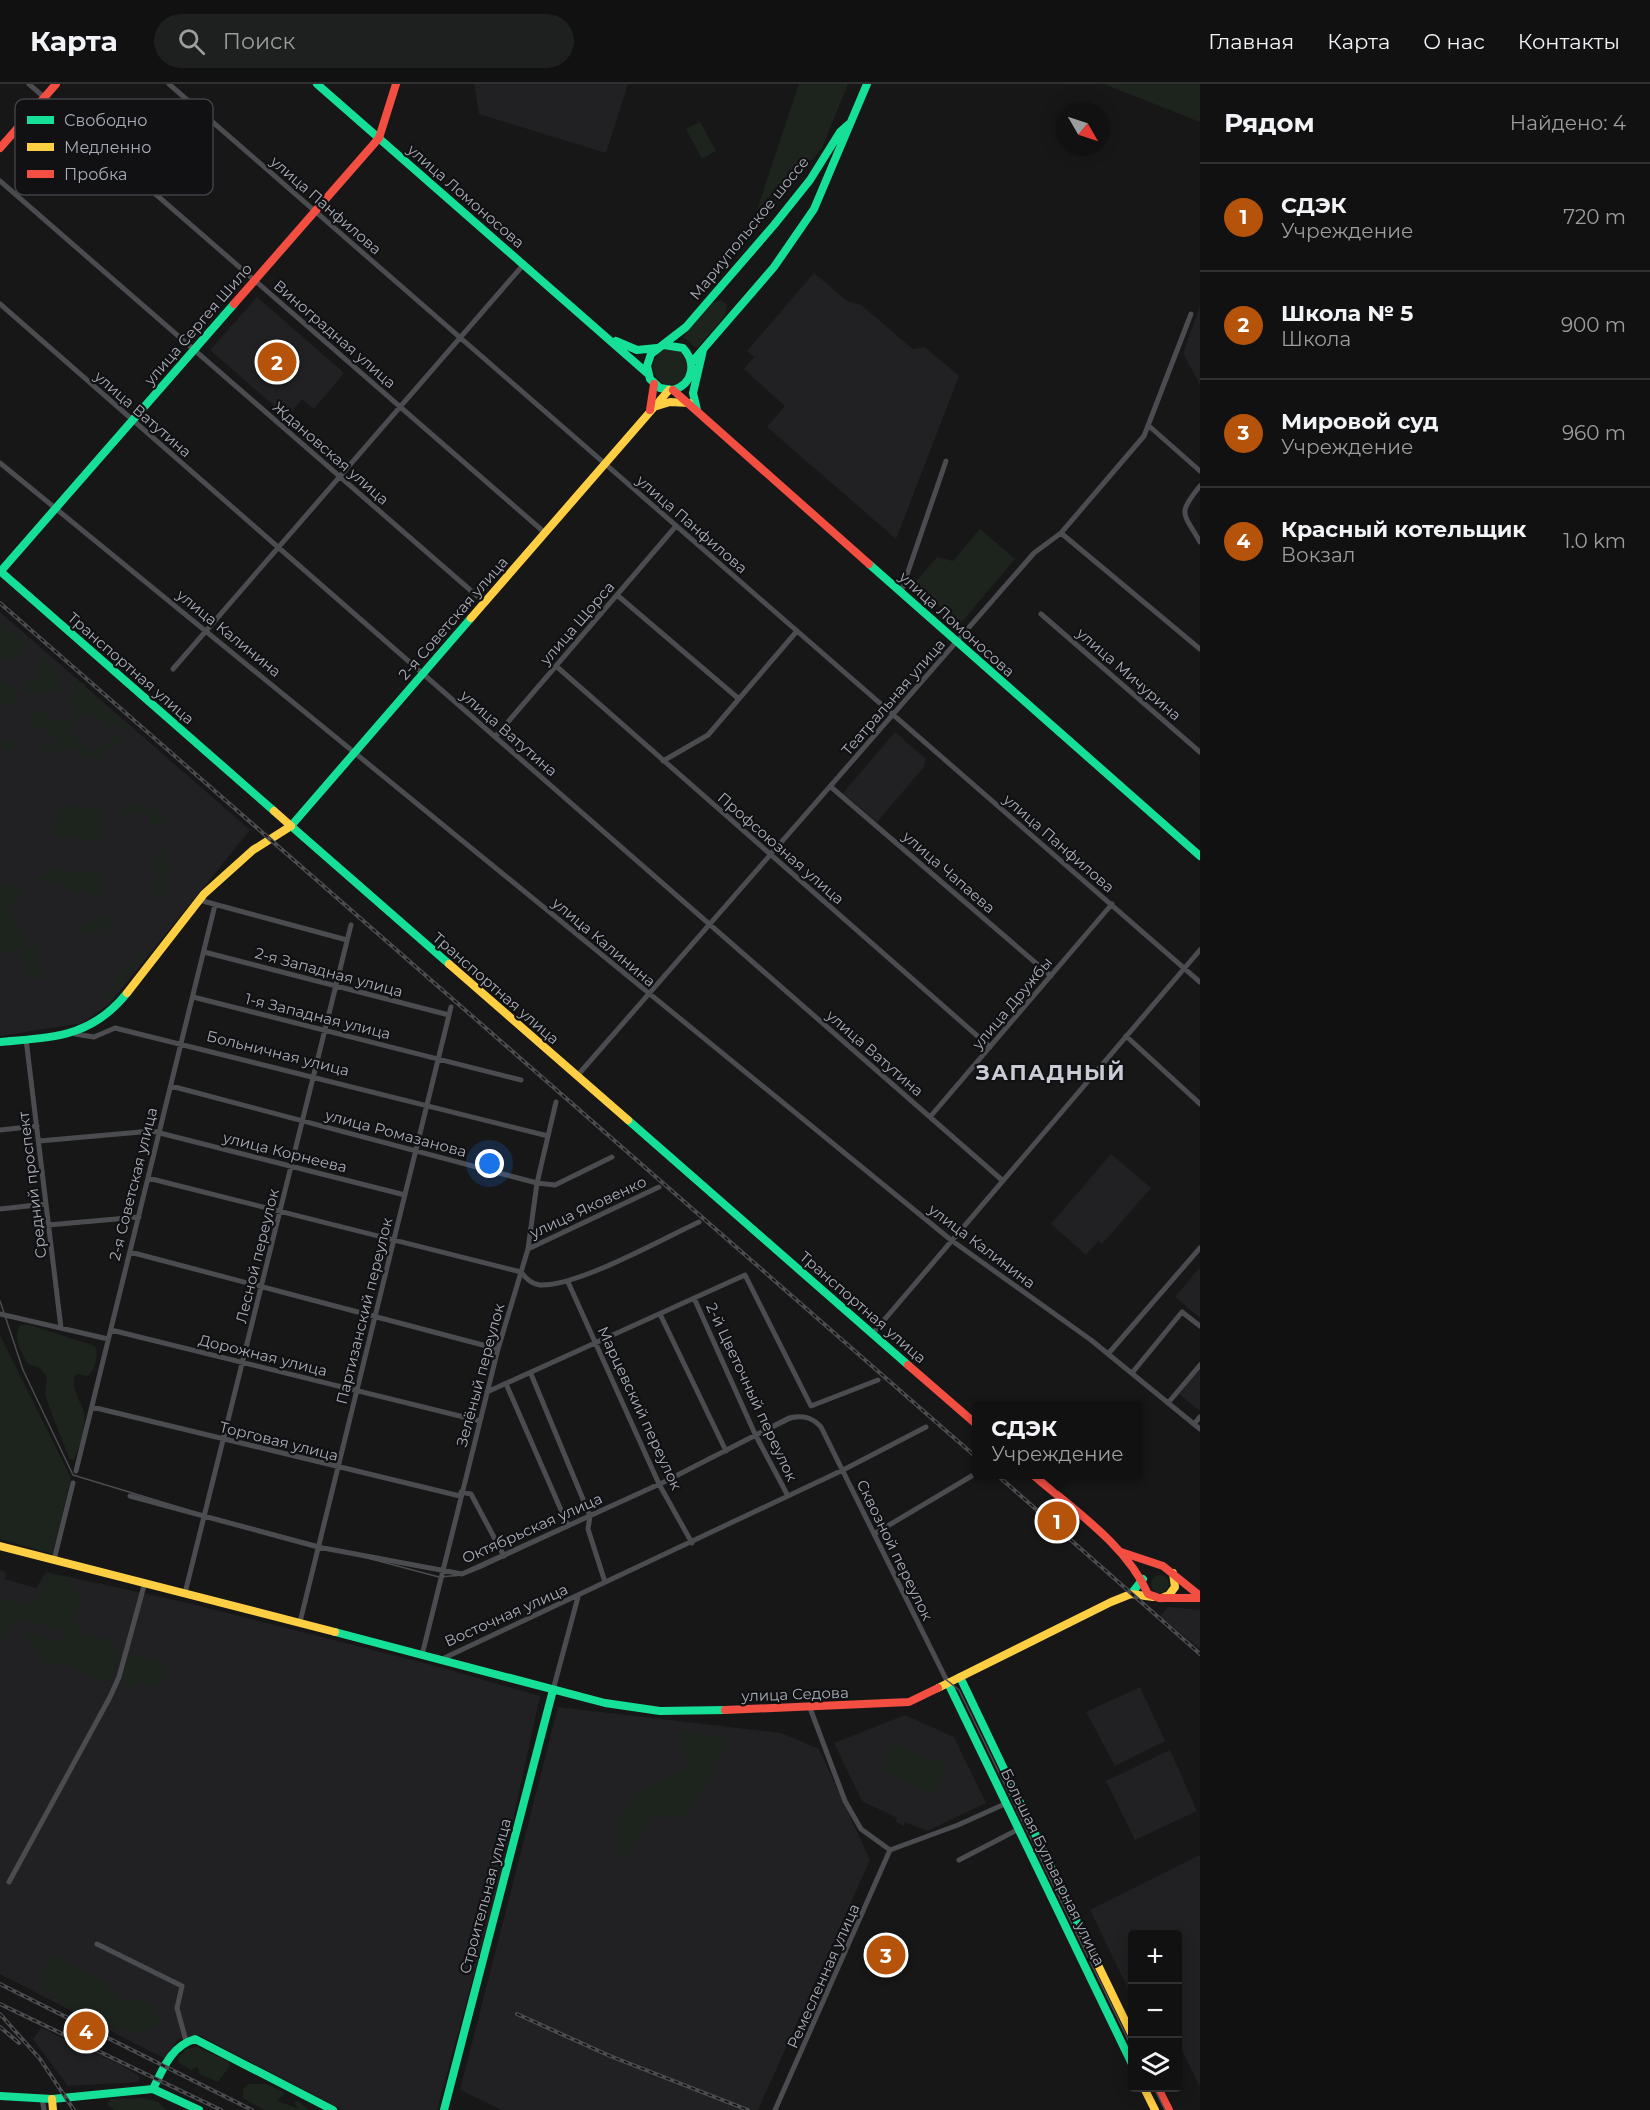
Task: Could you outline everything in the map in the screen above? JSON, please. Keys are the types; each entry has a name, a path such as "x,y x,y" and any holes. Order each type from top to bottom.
{"main road":[{"path":"44,97 56,84"},
{"name":"улица Ломоносова","path":"317,84 647,373"},
{"name":"улица Сергея Шило","path":"0,572 379,138 396,84"},
{"name":"Мариупольское шоссе","path":"692,362 774,267 814,209 867,84"},
{"name":"Мариупольское шоссе","path":"661,347 683,330 765,232 819,164 840,132 849,124"},
{"path":"0,148 15,131"},
{"name":"улица Ломоносова","path":"598,329 631,349 645,351 661,347"},
{"path":"661,347 682,348 692,362 692,374 687,382 671,390 654,384 647,373 649,358 661,347"},
{"path":"697,410 693,393 703,350"},
{"name":"2-я Советская улица","path":"637,429 652,404 654,384"},
{"name":"улица Ломоносова","path":"671,390 697,410 1200,856"},
{"name":"2-я Советская улица","path":"75,1034 98,1024 114,1009 199,900 244,857 291,826 544,532 671,390"},
{"path":"656,406 670,402 689,403"},
{"name":"Транспортная улица","path":"0,572 972,1420"},
{"name":"Больничная улица","path":"0,1042 75,1034"},
{"path":"1038,1479 1121,1552 1143,1579 1145,1590 1156,1598 1169,1595 1175,1587 1174,1576 1167,1568 1154,1566 1147,1571 1143,1579"},
{"name":"Восточная улица","path":"0,1546 441,1659"},
{"path":"1121,1552 1167,1568 1200,1597"},
{"name":"улица Седова","path":"441,1659 553,1690 636,1709 660,1712 903,1703 1131,1594 1143,1579"},
{"path":"1131,1594 1156,1598 1200,1597"},
{"name":"Большая Бульварная улица","path":"960,1677 1128,2027"},
{"name":"Большая Бульварная улица","path":"948,1683 1128,2056"},
{"name":"Строительная улица","path":"444,2110 553,1690"},
{"path":"153,2089 176,2049 186,2041 203,2041 333,2110"},
{"path":"0,2096 52,2099 153,2089 199,2110"},
{"path":"1146,2092 1155,2110"},
{"path":"1160,2092 1169,2110"},
{"path":"52,2099 53,2110"}],"street":[{"name":"Виноградная улица","path":"29,84 46,99"},
{"name":"улица Панфилова","path":"169,84 186,99"},
{"name":"улица Панфилова","path":"213,122 1200,982"},
{"name":"Ждановская улица","path":"0,181 15,194"},
{"name":"Ждановская улица","path":"16,195 484,602"},
{"name":"Виноградная улица","path":"157,195 544,532"},
{"path":"173,669 524,264"},
{"name":"улица Ватутина","path":"0,304 1002,1180"},
{"name":"Театральная улица","path":"577,1076 711,926 1034,553 1061,533 1144,436 1191,314"},
{"path":"1149,426 1200,471"},
{"path":"901,592 946,461"},
{"name":"улица Калинина","path":"0,463 55,510 207,629 951,1240 1108,1354 1200,1429"},
{"path":"1200,486 1184,506 1184,514 1200,542"},
{"name":"улица Щорса","path":"495,737 676,526"},
{"path":"1061,533 1200,649"},
{"path":"617,595 739,699"},
{"name":"улица Мичурина","path":"1041,614 1200,752"},
{"path":"663,761 708,735 797,631"},
{"name":"Профсоюзная улица","path":"556,666 990,1047"},
{"name":"улица Чапаева","path":"831,787 1051,976"},
{"path":"199,900 347,940"},
{"name":"улица Дружбы","path":"930,1117 1112,904"},
{"name":"2-я Советская улица","path":"76,1471 216,905"},
{"name":"Лесной переулок","path":"185,1593 351,925"},
{"path":"873,1333 1200,950"},
{"name":"2-я Западная улица","path":"204,951 449,1016"},
{"name":"1-я Западная улица","path":"193,997 521,1080"},
{"name":"Партизанский переулок","path":"300,1622 451,1007"},
{"name":"Больничная улица","path":"75,1034 94,1037 115,1028 548,1136"},
{"path":"1126,1036 1200,1104"},
{"name":"Средний проспект","path":"26,1040 61,1328"},
{"name":"улица Ромазанова","path":"171,1086 537,1183 555,1185 612,1157"},
{"name":"Зелёный переулок","path":"422,1654 441,1570 498,1349 528,1249 537,1183 556,1102"},
{"path":"0,1130 37,1125"},
{"name":"улица Корнеева","path":"39,1141 159,1132 405,1195"},
{"path":"148,1178 521,1272 534,1284 568,1282 699,1222"},
{"name":"улица Яковенко","path":"528,1249 659,1187"},
{"path":"0,1209 46,1204"},
{"path":"48,1225 139,1217"},
{"path":"1108,1354 1200,1248"},
{"path":"130,1252 498,1349"},
{"path":"487,1392 507,1386 745,1275 811,1406 878,1380"},
{"name":"Марцевский переулок","path":"568,1282 659,1484 692,1543"},
{"name":"2-й Цветочный переулок","path":"694,1298 756,1436 788,1496"},
{"path":"1132,1373 1182,1312 1200,1326"},
{"path":"0,1314 108,1339"},
{"path":"660,1314 726,1451"},
{"name":"Дорожная улица","path":"111,1330 480,1420"},
{"path":"1168,1403 1200,1365"},
{"path":"531,1374 590,1516 588,1528 605,1582"},
{"path":"507,1386 568,1526"},
{"name":"Торговая улица","path":"92,1407 338,1468 461,1494"},
{"name":"Октябрьская улица","path":"130,1496 318,1547 462,1574 659,1484 796,1417 809,1418 821,1427"},
{"path":"1194,1424 1200,1417"},
{"name":"Сквозной переулок","path":"821,1427 948,1683"},
{"name":"Восточная улица","path":"441,1659 692,1543 926,1427"},
{"path":"874,1534 972,1476"},
{"path":"54,1560 73,1483"},
{"path":"461,1494 471,1494 504,1556"},
{"path":"9,1882 119,1677 144,1582"},
{"path":"553,1690 578,1597"},
{"path":"810,1708 845,1801 861,1829 890,1850 958,1825 1007,1803"},
{"path":"959,1860 1019,1828"},
{"name":"Ремесленная улица","path":"775,2110 890,1850"},
{"path":"97,1944 182,1986 177,2008 186,2041"},
{"path":"42,2098 44,2110"}],"shaded area":[{"path":"474,84 628,84 606,153 479,114"},
{"path":"799,84 848,84 822,148 812,160 799,164 757,210"},
{"path":"1104,84 1200,84 1200,122"},
{"path":"700,122 716,151 702,159 686,129"},
{"path":"814,273 847,301 861,305 913,349 925,347 959,376 896,539 767,427 785,406 744,369 754,357 747,351"},
{"path":"257,297 344,373 314,409 302,399 287,417 210,350"},
{"path":"721,300 727,305 725,316 697,348 683,337 710,304"},
{"path":"1200,306 1200,385 1183,353"},
{"path":"671,349 684,354 689,367 684,380 671,385 658,380 653,367 658,354"},
{"path":"980,529 1015,559 960,624 914,584 937,557 953,561"},
{"path":"0,612 250,830 110,1003 83,1023 0,1036"},
{"path":"0,624 5,625 10,633 20,635 28,647 18,657 0,660"},
{"path":"42,656 56,668 55,675 64,687 38,695 23,689 37,676"},
{"path":"0,681 12,685 20,705 0,702"},
{"path":"76,683 84,683 87,691 133,731 114,725 110,729 93,714 80,715 68,732 94,753 122,732 124,742 119,762 119,740 97,759 86,757 81,752 81,760 73,748 67,745 67,754 54,749 53,753 42,751 41,747 56,745 59,741 45,728 31,727 30,712 48,711 49,719 72,721 75,708 67,705"},
{"path":"895,732 926,759 924,767 877,822 843,793"},
{"path":"2,738 25,743 9,751 5,774 7,751 2,748"},
{"path":"131,804 144,804 147,810 156,808 160,814 165,815 168,822 158,821 149,826 148,814 126,814 122,808"},
{"path":"73,806 100,808 104,812 103,831 95,841 57,835 54,823 63,808"},
{"path":"164,849 171,870 165,875 166,898 158,901 153,884 159,876 153,865 157,855"},
{"path":"51,870 101,874 104,896 92,898 85,892 70,894 70,886 34,880"},
{"path":"0,885 17,886 21,895 11,905 16,927 25,939 24,946 0,956"},
{"path":"106,917 121,919 110,921 111,937 106,941 105,924 95,936 78,931 80,926"},
{"path":"33,945 38,951 31,954 39,959 39,966 44,971 42,978 33,978 27,973 27,962 15,955"},
{"path":"141,950 148,951 108,1001 106,999 108,992 113,990 116,980"},
{"path":"1111,1154 1151,1188 1102,1244 1098,1241 1086,1255 1051,1224"},
{"path":"1200,1267 1200,1318 1175,1297"},
{"path":"20,1325 30,1325 95,1346 96,1358 88,1376 77,1374 74,1377 75,1390 85,1421 81,1442 73,1460 69,1458 47,1401 45,1393 47,1377 40,1368 28,1364 18,1345 17,1335"},
{"path":"0,1335 71,1478 53,1554 0,1539"},
{"path":"1200,1369 1200,1411 1179,1394"},
{"path":"0,1570 6,1572 5,1579 36,1588 46,1572 184,1602 432,1665 540,1696 501,1875 437,2110 342,2110 199,2035 178,2039 165,2059 0,1974"},
{"path":"47,1573 69,1577 82,1597 75,1621 85,1633 108,1640 121,1656 113,1677 103,1683 69,1664 43,1663 27,1638 29,1631 64,1642 67,1632 24,1619 14,1623 0,1642 0,1598 36,1604"},
{"path":"1160,1575 1168,1580 1169,1584 1164,1592 1160,1593 1152,1588 1151,1584 1156,1576"},
{"path":"1168,1607 1200,1610 1200,1649 1160,1616"},
{"path":"129,1656 163,1662 167,1667 160,1686 154,1688 137,1683 133,1689 123,1684 122,1679"},
{"path":"1140,1687 1165,1741 1115,1766 1086,1712"},
{"path":"558,1707 781,1733 819,1749 870,1860 758,2110 502,2110 460,2090"},
{"path":"905,1715 954,1737 986,1803 927,1831 905,1822 904,1826 896,1822 897,1818 862,1801 834,1743"},
{"path":"684,1731 721,1737 725,1743 702,1794 689,1811 682,1815 653,1817 641,1831 628,1856 618,1853 621,1821 632,1797 642,1789 684,1769 687,1762 681,1733"},
{"path":"894,1741 948,1766 934,1796 880,1770"},
{"path":"1170,1750 1197,1811 1135,1840 1106,1781"},
{"path":"1200,1855 1200,2087 1182,2050 1182,1930 1128,1930 1128,1989 1090,1910"},
{"path":"55,1956 103,1980 119,2000 139,2001 151,2005 159,2015 161,2022 149,2030 123,2029 107,2025 60,2002 40,1985 43,1969"},
{"path":"41,2028 123,2066 139,2076 139,2082 68,2086 33,2039"},
{"path":"197,2047 229,2062 229,2067 218,2082 200,2074 197,2067 191,2070 179,2063 178,2058 186,2049"},
{"path":"249,2084 267,2084 285,2093 277,2101 297,2108 294,2102 298,2101 310,2110 264,2110 243,2098 243,2089"},
{"path":"144,2098 158,2102 166,2110 114,2110 107,2104 111,2099"}],"tram line":[{"path":"0,1301 23,1370 73,1475 205,1515 439,1577 463,1575 481,1568 664,1483 790,1420 803,1418 813,1422 820,1428 944,1678 959,1690 1128,2040"},
{"path":"1156,2092 1165,2110"}],"railway":[{"path":"0,603 972,1454"},
{"path":"1002,1479 1200,1654"},
{"path":"0,1984 252,2110"},
{"path":"0,2004 221,2110"},
{"path":"0,2014 40,2059 74,2110"},
{"path":"517,2014 610,2056 748,2110"},
{"path":"0,2027 19,2043"}],"traffic: fast":[{"path":"317,84 647,373"},
{"path":"692,362 774,267 814,209 867,84"},
{"path":"664,345 683,348 690,360 689,378 673,390 660,388 650,379 647,366 651,354 686,327 774,225 810,180 840,132 849,124"},
{"path":"0,572 234,304"},
{"path":"616,341 637,350 657,348"},
{"path":"697,410 693,393 703,350"},
{"path":"869,564 1200,856"},
{"path":"0,571 274,811"},
{"path":"449,964 291,826 471,618"},
{"path":"0,1042 37,1039 85,1027 113,1008 127,993"},
{"path":"628,1120 908,1365"},
{"path":"1131,1594 1143,1579"},
{"path":"335,1632 605,1703 660,1711 725,1710"},
{"path":"960,1677 1082,1932"},
{"path":"948,1683 1128,2056"},
{"path":"444,2110 553,1690"},
{"path":"153,2089 164,2066 174,2053 187,2042 195,2039 333,2110"},
{"path":"0,2096 52,2099 153,2089 199,2110"}],"traffic: slow":[{"path":"471,618 669,390"},
{"path":"657,406 670,402 689,403"},
{"path":"127,993 204,894 253,850 291,826 274,811"},
{"path":"449,964 628,1120"},
{"path":"0,1546 335,1632"},
{"path":"1162,1598 1169,1595 1175,1587 1173,1573"},
{"path":"938,1688 1111,1602 1131,1594 1153,1597"},
{"path":"1082,1932 1128,2027"},
{"path":"1146,2092 1155,2110"},
{"path":"52,2099 53,2110"}],"traffic: jam":[{"path":"43,99 56,84"},
{"path":"234,304 379,138 396,84"},
{"path":"0,148 15,131"},
{"path":"650,410 654,384"},
{"path":"673,390 869,564"},
{"path":"908,1365 972,1421"},
{"path":"1038,1479 1112,1543 1126,1559 1148,1594 1159,1598 1200,1598"},
{"path":"1121,1552 1163,1566 1200,1596"},
{"path":"725,1710 909,1702 938,1688"},
{"path":"1160,2092 1169,2110"}],"place":[{"name":"Школа № 5","path":"277,362"},
{"name":"СДЭК","path":"1057,1521"},
{"name":"Мировой суд","path":"886,1955"},
{"name":"Красный котельщик","path":"86,2031"}],"district":[{"name":"ЗАПАДНЫЙ","path":"1051,1072"}]}
